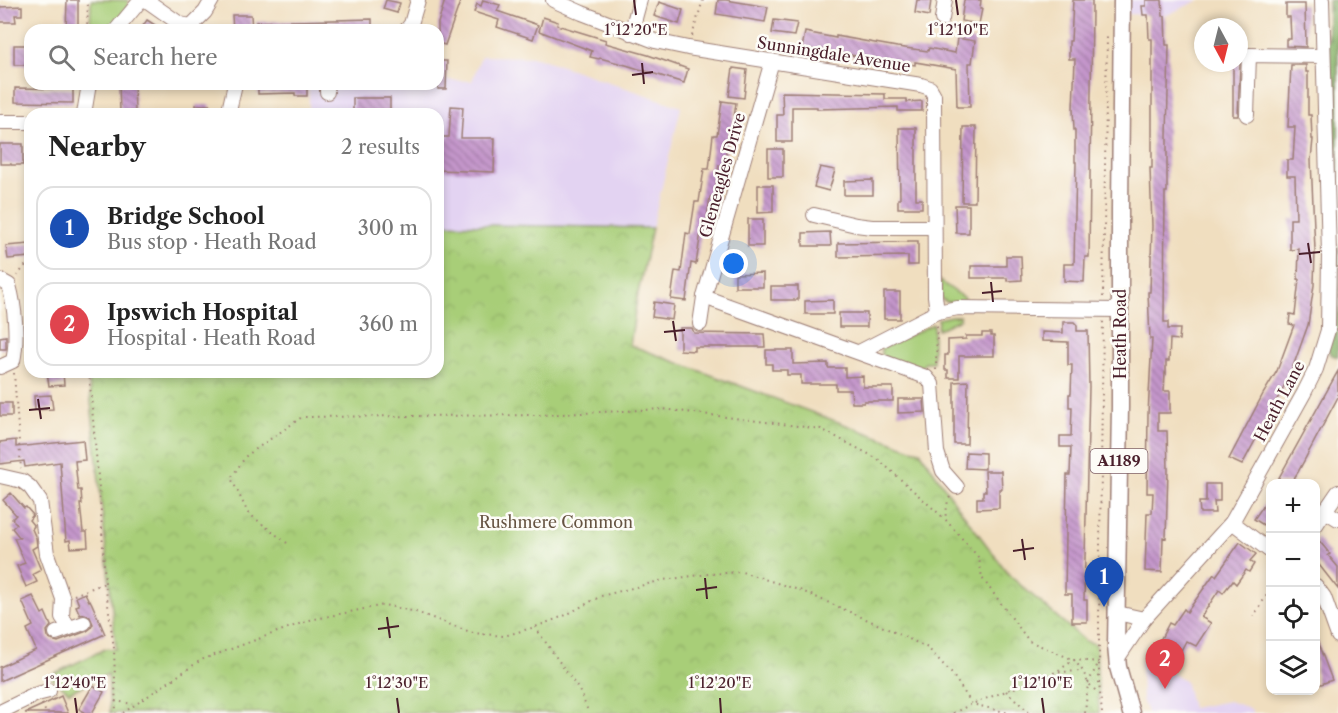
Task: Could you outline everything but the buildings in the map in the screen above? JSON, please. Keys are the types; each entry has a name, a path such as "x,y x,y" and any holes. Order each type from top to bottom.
{"main road":[{"name":"Heath Road","path":"1118,713 1115,686 1118,663 1125,2"},
{"name":"Heath Road","path":"1118,663 1131,713"}],"street":[{"path":"121,24 141,0"},
{"path":"146,0 180,24"},
{"path":"196,24 212,0"},
{"path":"411,24 418,0"},
{"name":"Sunningdale Avenue","path":"553,0 655,41 930,88 934,95 934,227 937,312"},
{"path":"631,33 640,0"},
{"path":"942,19 945,0"},
{"name":"Heath Lane","path":"1118,663 1144,619 1232,522 1316,369 1328,330 1329,254 1322,0"},
{"path":"1247,115 1249,55 1323,56"},
{"name":"Gleneagles Drive","path":"700,324 704,297 772,61"},
{"path":"85,108 88,90"},
{"path":"230,108 234,90"},
{"path":"0,122 24,122"},
{"path":"814,215 864,226 934,227"},
{"path":"0,367 13,361 16,347 12,296 5,282"},
{"path":"704,297 926,377 932,384 937,452 943,471 957,487"},
{"path":"859,352 937,312 958,308 1120,310"},
{"path":"0,476 22,481 30,487 40,501 46,554 63,599 62,617 69,627"},
{"path":"1320,518 1338,492"},
{"path":"1325,510 1338,519"},
{"path":"1232,522 1266,548"},
{"path":"1317,587 1324,597 1338,636"},
{"path":"1117,613 1144,619"},
{"path":"56,633 84,623"},
{"path":"0,711 49,691"}],"path":[{"path":"87,24 88,0"},
{"path":"688,48 703,0"},
{"path":"1102,713 1099,620 1107,29"},
{"path":"5,282 24,265"},
{"path":"932,384 936,368 937,312"},
{"path":"13,361 22,481"},
{"path":"90,378 105,583 114,648 116,713"},
{"path":"287,543 248,513 231,478 246,456 302,417 540,415 663,409 821,429 878,459 945,519 979,558 982,578 1029,641 1074,660 1100,662"},
{"path":"945,519 948,500 957,487"},
{"path":"123,713 201,660 310,620 384,605 416,612 473,633 504,636 564,616 602,596 663,580 742,572 802,591 928,648 952,674 972,704 1009,713"},
{"path":"63,599 105,583"},
{"path":"1253,616 1266,596"},
{"path":"535,627 579,690 589,713"},
{"path":"1074,660 1083,670 1088,683 1100,694"},
{"path":"953,713 1056,672 1074,660"},
{"path":"1085,713 1088,683 1100,662"},
{"path":"1056,672 1083,670"},
{"path":"1006,691 1030,713"},
{"path":"115,701 134,705"}],"shaded area":[{"path":"1122,0 1199,0 1167,15 1122,14"},
{"path":"481,56 536,57 681,107 652,228 444,224 444,108 309,108 309,90 444,90 444,80 472,81"},
{"path":"1141,662 1148,662 1185,680 1192,708 1229,701 1251,709 1253,713 1147,713 1142,699"}],"green space":[{"path":"91,0 128,0 128,6 116,24 90,24"},
{"path":"1328,0 1338,0 1338,194 1327,81"},
{"name":"Rushmere Common","path":"444,224 652,228 637,298 630,345 920,451 958,507 1010,576 1085,641 1096,644 1099,713 110,713 108,674 69,692 49,676 107,648 116,649 89,378 444,378"},
{"path":"1338,245 1338,357 1332,355 1327,349 1332,275"},
{"path":"940,281 964,298 964,302 947,302 941,299"},
{"path":"960,316 960,319 937,330 938,319"},
{"path":"933,324 933,362 926,362 918,370 883,357 881,349"}],"place":[{"name":"Bridge School","path":"1104,607"},
{"name":"Ipswich Hospital","path":"1165,689"}]}
